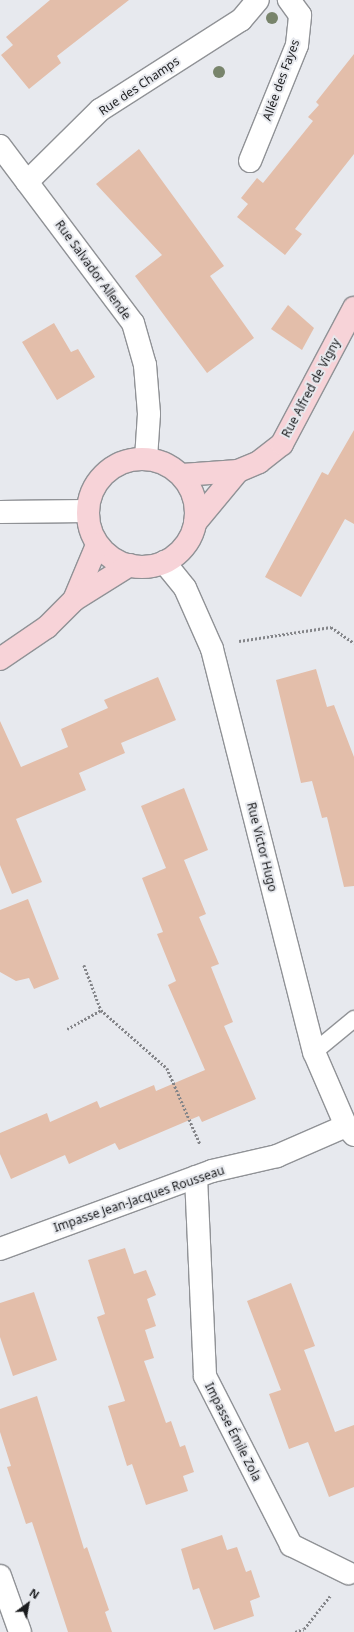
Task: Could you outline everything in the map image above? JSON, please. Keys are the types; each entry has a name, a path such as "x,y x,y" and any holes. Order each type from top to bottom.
{"main road":[{"name":"Rue Alfred de Vigny","path":"182,475 238,471 259,462 282,444 354,308"},
{"path":"146,458 171,466 182,475 194,498 196,523 185,546 164,562 150,567 120,563 97,545 91,534 87,511 90,493 104,474 129,459 146,458"},
{"name":"Rue Alfred de Vigny","path":"196,523 238,471"},
{"path":"74,600 97,545"},
{"path":"0,659 47,627 74,600 130,565"}],"street":[{"name":"Rue des Champs","path":"27,182 100,110 241,20 258,0"},
{"name":"Allée des Fayes","path":"250,161 297,45 300,15 289,0"},
{"name":"Rue Salvador Allende","path":"0,146 133,323 145,365 150,414 146,458"},
{"path":"0,512 87,511"},
{"name":"Rue Victor Hugo","path":"164,562 185,588 212,649 314,1052 350,1130"},
{"name":"Impasse Jean-Jacques Rousseau","path":"0,1249 204,1174 277,1156 350,1130"},
{"name":"Impasse Émile Zola","path":"204,1174 205,1376 291,1545 348,1573"},
{"path":"0,1576 20,1632"}],"lane":[{"path":"314,1052 354,1019"}],"path":[{"path":"212,649 314,627 331,627 354,643"},
{"path":"84,965 101,1010 167,1068 204,1174"},
{"path":"67,1029 101,1010"},
{"path":"295,1632 304,1629 348,1573"}],"building":[{"path":"50,0 129,0 57,56 61,63 29,89 1,55 13,45 6,37"},
{"path":"354,54 354,154 295,229 302,234 285,255 237,217 248,204 241,198 257,178 263,183 313,121 308,117 319,105 316,102"},
{"path":"139,149 224,266 210,276 254,338 207,373 135,276 162,255 96,184"},
{"path":"288,305 314,328 302,350 271,329"},
{"path":"54,323 71,352 78,349 95,377 57,400 22,342"},
{"path":"354,430 354,524 345,519 301,597 265,577 322,472 328,475"},
{"path":"316,669 327,707 334,705 354,757 354,886 344,887 327,817 322,818 312,781 301,783 276,680"},
{"path":"158,677 176,720 121,743 125,753 79,773 86,790 16,819 42,882 12,894 0,865 0,721 21,767 68,747 61,729 108,708 104,700"},
{"path":"184,788 208,850 184,860 206,914 199,917 219,964 211,967 233,1022 224,1026 256,1099 202,1122 199,1116 119,1150 115,1143 69,1164 65,1155 11,1179 0,1154 0,1133 47,1113 50,1122 97,1101 100,1108 154,1085 156,1091 205,1070 168,985 176,981 157,934 163,932 142,878 166,868 141,806"},
{"path":"28,899 59,979 34,989 29,978 16,981 0,972 0,910"},
{"path":"125,1248 134,1274 146,1270 156,1295 147,1299 156,1326 145,1330 154,1358 144,1361 166,1423 171,1421 180,1447 185,1445 194,1472 183,1476 188,1491 146,1505 132,1464 127,1466 108,1406 125,1401 97,1317 105,1314 88,1260"},
{"path":"291,1283 315,1346 304,1350 335,1432 354,1425 354,1487 329,1497 308,1442 289,1449 269,1394 281,1390 247,1301"},
{"path":"34,1292 57,1360 13,1376 0,1337 0,1303"},
{"path":"37,1396 84,1549 87,1547 109,1610 105,1612 112,1632 68,1632 32,1522 26,1524 7,1467 11,1466 0,1432 0,1409"},
{"path":"222,1535 227,1550 237,1547 246,1572 251,1570 260,1597 250,1601 254,1616 214,1630 199,1588 193,1590 181,1549"}]}
